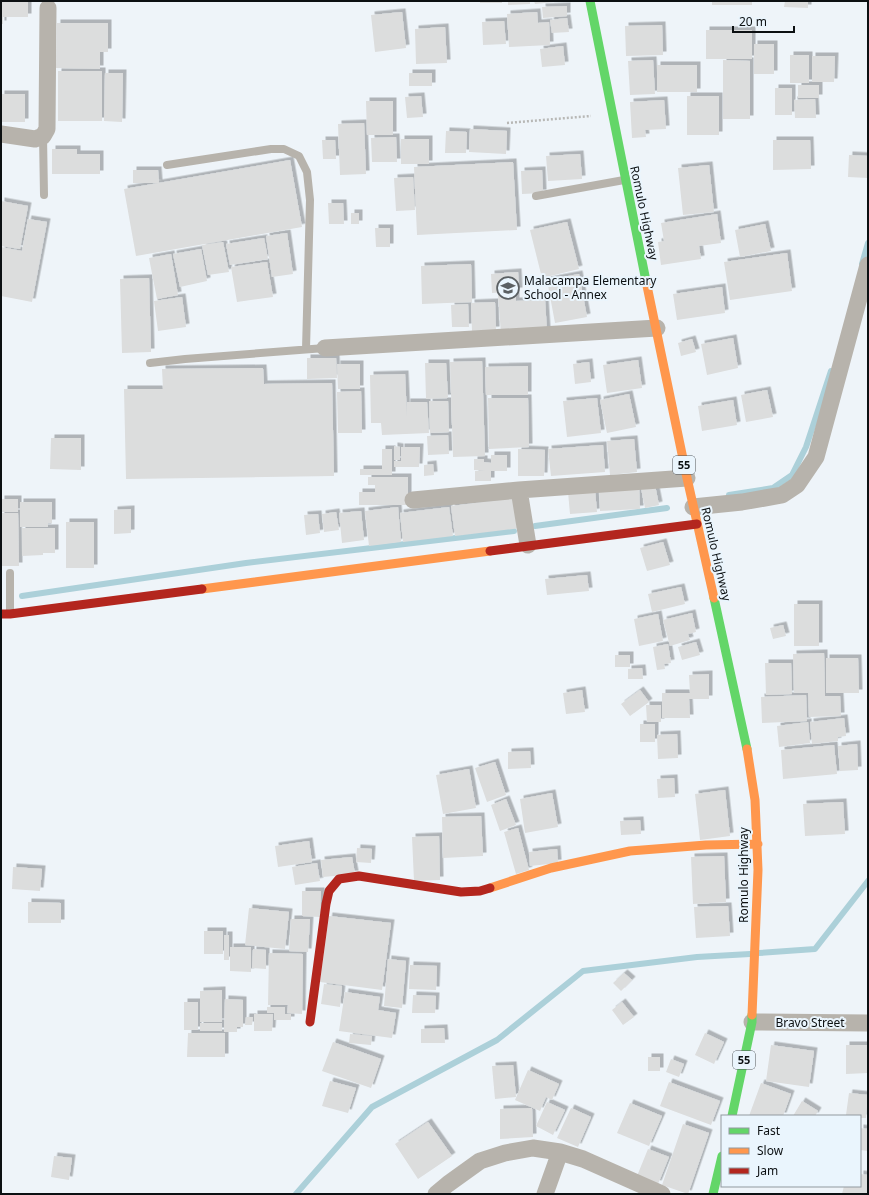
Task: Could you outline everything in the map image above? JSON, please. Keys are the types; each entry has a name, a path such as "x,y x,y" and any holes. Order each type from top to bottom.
{"main road":[{"name":"Romulo Highway","path":"590,1 625,180 693,507 746,741 755,800 758,870 752,1022 732,1115"},
{"path":"6,614 697,524"},
{"path":"310,1022 326,904 329,892 339,879 359,876 461,892 480,892 517,878 551,868 630,851 706,845 758,844"},
{"path":"714,1194 721,1161"}],"street":[{"path":"1,134 35,139 43,136 47,128 48,8"},
{"path":"693,507 742,502 782,495 798,485 816,457 868,265"},
{"path":"325,348 656,328"},
{"path":"413,500 519,490 687,478"},
{"path":"519,490 528,545"},
{"name":"Bravo Street","path":"752,1022 868,1023"},
{"path":"436,1194 480,1161 505,1153 533,1148 560,1152 583,1159 662,1194"},
{"path":"545,1194 560,1152"}],"lane":[{"path":"43,136 44,195"},
{"path":"167,165 271,149 284,149 299,156 307,172 310,200 306,349"},
{"path":"536,196 625,180"},
{"path":"150,363 325,348"},
{"path":"6,614 10,573"}],"path":[{"path":"507,124 612,114"}],"building":[{"path":"1,1 28,1 28,17 3,17 3,24 1,24"},
{"path":"480,1 502,1 502,3 480,3"},
{"path":"508,1 530,1 530,4 508,5"},
{"path":"534,1 554,1 554,2 535,4"},
{"path":"712,1 752,1 752,5 712,5"},
{"path":"785,1 808,1 808,8 784,7"},
{"path":"567,6 567,16 543,18 542,7"},
{"path":"402,12 406,48 375,52 371,15"},
{"path":"537,12 538,23 549,22 550,45 509,47 507,14"},
{"path":"567,18 569,32 552,33 550,20"},
{"path":"504,21 506,44 483,45 482,22"},
{"path":"57,23 108,23 108,52 100,52 100,69 56,68"},
{"path":"662,25 663,55 626,56 625,26"},
{"path":"445,27 447,63 416,64 415,29"},
{"path":"706,30 752,30 752,59 706,59"},
{"path":"754,44 774,44 774,74 754,74"},
{"path":"563,46 565,65 542,67 540,49"},
{"path":"790,55 809,55 809,83 790,83"},
{"path":"812,56 835,56 834,82 812,82"},
{"path":"653,60 655,94 630,95 628,61"},
{"path":"723,60 750,61 750,119 723,119"},
{"path":"657,65 697,65 697,92 657,92"},
{"path":"58,71 102,71 102,121 58,121"},
{"path":"105,73 123,73 122,122 104,121"},
{"path":"409,73 432,73 432,86 409,86"},
{"path":"798,85 819,85 819,98 798,98"},
{"path":"775,88 792,88 792,115 775,115"},
{"path":"1,94 25,94 25,122 1,122"},
{"path":"421,96 423,117 407,118 405,97"},
{"path":"687,96 719,96 719,135 687,135"},
{"path":"815,99 816,118 795,118 794,100"},
{"path":"664,100 666,129 645,130 646,137 632,138 630,102"},
{"path":"366,101 393,101 393,135 367,135"},
{"path":"364,123 366,174 340,175 338,124"},
{"path":"470,129 507,131 506,154 469,152"},
{"path":"446,131 467,132 466,153 445,153"},
{"path":"396,137 397,162 372,162 371,138"},
{"path":"401,139 429,139 429,164 401,164"},
{"path":"322,140 335,140 336,159 323,159"},
{"path":"773,140 810,140 811,169 773,170"},
{"path":"52,149 77,149 77,154 100,154 100,174 52,174"},
{"path":"580,154 582,179 548,181 546,156"},
{"path":"849,155 868,156 868,178 848,177"},
{"path":"290,160 302,227 136,256 124,189"},
{"path":"513,162 517,230 417,235 414,167"},
{"path":"709,165 714,212 683,215 678,168"},
{"path":"133,170 158,170 159,183 133,183"},
{"path":"542,170 543,193 522,194 521,171"},
{"path":"413,177 415,210 396,211 394,178"},
{"path":"1,201 28,206 20,249 1,246"},
{"path":"328,203 343,203 344,224 329,224"},
{"path":"351,213 359,213 359,224 351,224"},
{"path":"717,214 721,243 699,246 701,259 661,265 658,242 664,241 661,223"},
{"path":"28,219 47,222 32,302 1,296 1,247 22,251"},
{"path":"567,222 579,269 542,278 530,230"},
{"path":"765,224 771,251 740,257 735,230"},
{"path":"375,228 390,228 390,247 376,247"},
{"path":"287,233 293,274 272,277 266,236"},
{"path":"264,238 268,259 230,265 226,244"},
{"path":"223,242 229,272 208,275 202,245"},
{"path":"201,249 207,281 180,287 173,254"},
{"path":"787,253 792,291 730,300 724,262"},
{"path":"171,254 178,295 157,299 149,258"},
{"path":"267,262 273,297 237,302 231,267"},
{"path":"471,264 472,302 422,304 421,266"},
{"path":"518,272 519,291 492,293 491,274"},
{"path":"579,274 587,317 555,323 547,280"},
{"path":"149,278 151,352 122,353 120,279"},
{"path":"722,287 725,313 677,320 673,294"},
{"path":"516,293 516,301 545,300 547,331 501,334 498,294"},
{"path":"182,297 186,327 158,331 154,301"},
{"path":"495,302 496,330 472,331 471,303"},
{"path":"468,304 469,327 452,327 451,305"},
{"path":"733,338 738,368 707,375 701,344"},
{"path":"692,339 696,352 681,356 678,343"},
{"path":"307,358 336,358 337,378 307,379"},
{"path":"638,360 642,388 607,393 603,365"},
{"path":"482,361 485,456 453,457 450,362"},
{"path":"589,362 591,382 575,384 573,364"},
{"path":"425,363 446,363 448,398 426,399"},
{"path":"337,364 360,364 360,389 338,389"},
{"path":"528,366 528,395 486,395 485,367"},
{"path":"263,368 264,384 332,383 334,476 126,479 124,389 163,389 162,369"},
{"path":"405,374 407,417 407,402 427,402 429,433 382,435 381,423 371,423 370,375"},
{"path":"767,390 773,417 746,422 741,395"},
{"path":"361,391 362,433 338,433 337,392"},
{"path":"629,394 636,427 607,433 600,400"},
{"path":"488,398 528,398 529,447 489,449"},
{"path":"597,398 601,433 567,437 563,401"},
{"path":"733,400 737,425 702,431 698,406"},
{"path":"429,401 448,401 449,432 430,433"},
{"path":"448,435 449,454 428,455 427,436"},
{"path":"51,438 81,438 81,470 50,469"},
{"path":"634,439 637,472 610,475 607,441"},
{"path":"603,445 605,472 551,476 548,449"},
{"path":"394,446 400,447 400,460 394,460"},
{"path":"401,447 420,447 419,467 394,467 394,461 401,461"},
{"path":"382,449 392,449 392,475 360,475 360,469 382,469"},
{"path":"518,449 545,450 544,476 518,476"},
{"path":"491,455 507,455 507,471 491,471"},
{"path":"474,459 484,459 484,462 491,463 491,481 475,481 475,471 485,470 474,470"},
{"path":"433,464 434,475 424,476 424,465"},
{"path":"368,477 408,477 408,505 359,505 359,492 375,492 375,485 368,485"},
{"path":"639,485 640,509 600,511 599,487"},
{"path":"655,485 659,505 645,508 641,488"},
{"path":"595,490 597,512 570,514 568,492"},
{"path":"517,498 521,528 455,536 451,506"},
{"path":"1,499 18,499 18,512 1,512"},
{"path":"20,502 52,502 52,523 48,523 48,527 20,527"},
{"path":"398,507 401,542 369,546 365,511"},
{"path":"449,507 453,536 403,542 400,513"},
{"path":"131,509 131,533 114,534 114,510"},
{"path":"361,511 364,540 342,543 339,513"},
{"path":"336,512 339,530 324,532 322,514"},
{"path":"1,513 18,513 19,566 1,566"},
{"path":"318,514 320,533 306,535 304,515"},
{"path":"66,522 94,522 94,568 66,568"},
{"path":"22,528 55,528 55,553 22,556"},
{"path":"663,542 670,565 647,571 640,548"},
{"path":"587,575 589,591 547,595 545,579"},
{"path":"681,587 685,604 652,612 648,594"},
{"path":"794,604 819,604 819,646 794,646"},
{"path":"692,613 696,632 688,634 690,640 670,646 663,620"},
{"path":"658,614 663,641 639,646 634,619"},
{"path":"783,625 786,636 773,639 770,628"},
{"path":"696,642 700,655 682,660 678,647"},
{"path":"668,644 671,663 664,664 665,669 657,670 653,647"},
{"path":"824,653 825,696 840,696 841,716 809,717 808,693 794,693 793,654"},
{"path":"615,655 630,655 630,667 615,667"},
{"path":"826,658 858,658 859,693 826,693"},
{"path":"765,663 791,663 792,694 766,695"},
{"path":"642,668 643,679 628,679 628,669"},
{"path":"709,674 709,699 689,699 690,718 662,718 662,693 690,693 689,675"},
{"path":"582,690 585,712 566,714 563,693"},
{"path":"640,690 649,702 630,716 621,704"},
{"path":"806,695 807,721 762,723 761,697"},
{"path":"646,705 661,705 661,722 647,722"},
{"path":"844,718 846,736 838,737 838,741 812,744 810,722"},
{"path":"808,722 810,743 779,747 777,726"},
{"path":"640,724 655,724 655,742 640,742"},
{"path":"677,734 678,758 658,759 657,735"},
{"path":"857,744 858,770 840,771 838,746"},
{"path":"834,745 837,774 783,779 781,750"},
{"path":"530,751 531,768 508,769 508,752"},
{"path":"495,762 506,795 487,802 475,768"},
{"path":"469,769 476,808 443,814 436,775"},
{"path":"674,778 675,797 658,798 657,779"},
{"path":"725,790 730,836 700,840 695,794"},
{"path":"552,793 558,827 525,833 520,799"},
{"path":"506,799 516,825 500,831 491,805"},
{"path":"843,802 845,834 805,836 803,804"},
{"path":"481,816 483,856 443,858 442,817"},
{"path":"640,820 641,834 621,835 620,821"},
{"path":"518,828 529,870 516,874 504,832"},
{"path":"439,836 440,880 414,881 412,837"},
{"path":"309,841 312,862 278,867 275,846"},
{"path":"357,848 372,849 371,863 356,862"},
{"path":"557,849 558,863 530,866 529,852"},
{"path":"724,856 726,902 693,904 691,857"},
{"path":"352,857 355,874 323,877 321,860"},
{"path":"317,863 320,881 295,885 292,867"},
{"path":"13,867 42,869 40,891 12,889"},
{"path":"302,891 321,891 320,917 302,916"},
{"path":"28,902 61,903 61,923 28,923"},
{"path":"728,906 730,936 696,938 694,907"},
{"path":"249,908 289,912 285,949 245,945"},
{"path":"329,916 391,923 382,990 320,982"},
{"path":"291,919 310,919 308,952 289,951"},
{"path":"204,931 223,931 223,954 204,954"},
{"path":"224,935 229,935 229,960 224,960"},
{"path":"230,947 251,947 251,972 230,971"},
{"path":"253,949 266,950 266,969 252,968"},
{"path":"269,953 303,954 302,1014 287,1013 288,1005 268,1005"},
{"path":"388,959 406,961 402,1008 384,1006"},
{"path":"410,965 437,966 436,990 409,989"},
{"path":"624,973 632,980 621,991 613,983"},
{"path":"324,984 342,986 340,1007 321,1004"},
{"path":"222,990 222,1022 200,1022 200,991"},
{"path":"345,992 380,997 378,1010 396,1013 392,1038 339,1031"},
{"path":"413,995 436,996 435,1013 412,1013"},
{"path":"225,999 243,1000 243,1027 224,1027"},
{"path":"184,1002 198,1002 198,1030 184,1030"},
{"path":"622,1002 634,1017 623,1025 612,1010"},
{"path":"267,1007 285,1007 285,1014 291,1014 291,1020 274,1020 274,1013 267,1013"},
{"path":"254,1014 273,1014 272,1031 254,1031"},
{"path":"246,1017 253,1017 252,1025 245,1025"},
{"path":"200,1023 222,1023 222,1031 200,1031"},
{"path":"224,1027 237,1027 237,1032 224,1032"},
{"path":"444,1028 445,1043 421,1043 421,1029"},
{"path":"188,1033 225,1033 225,1057 187,1057"},
{"path":"705,1033 724,1042 714,1064 695,1055"},
{"path":"350,1034 372,1036 371,1045 349,1043"},
{"path":"333,1042 381,1059 371,1088 322,1071"},
{"path":"771,1045 814,1051 809,1087 766,1081"},
{"path":"846,1045 868,1045 868,1073 846,1074"},
{"path":"648,1057 660,1057 660,1071 648,1071"},
{"path":"671,1059 684,1064 679,1077 666,1072"},
{"path":"513,1065 516,1097 495,1099 492,1066"},
{"path":"528,1070 559,1084 552,1100 546,1097 540,1111 515,1100"},
{"path":"330,1081 356,1088 348,1113 322,1106"},
{"path":"669,1082 720,1101 711,1125 660,1106"},
{"path":"761,1083 791,1094 783,1115 749,1115"},
{"path":"849,1093 868,1095 866,1118 861,1118 861,1115 846,1115"},
{"path":"802,1101 818,1111 816,1115 794,1115"},
{"path":"547,1102 565,1110 553,1135 536,1126"},
{"path":"630,1103 662,1116 649,1146 617,1133"},
{"path":"532,1108 533,1137 500,1139 500,1109"},
{"path":"571,1108 591,1117 578,1147 557,1138"},
{"path":"428,1122 452,1156 418,1179 395,1144"},
{"path":"683,1124 709,1133 688,1194 662,1185"},
{"path":"861,1128 868,1129 868,1151 861,1150"},
{"path":"648,1149 669,1157 658,1184 637,1176"},
{"path":"54,1156 72,1158 69,1180 51,1177"},
{"path":"861,1174 868,1175 868,1194 842,1194 844,1187 861,1187"}],"waterway":[{"path":"862,264 868,243"},
{"path":"729,495 773,488 792,475 806,447 831,371"},
{"path":"535,526 667,508"},
{"path":"22,596 246,563 514,531"},
{"path":"759,953 815,949 868,881"},
{"path":"296,1194 372,1107 497,1040 583,971 697,957 750,954"}],"traffic: fast":[{"path":"590,1 646,281"},
{"path":"714,598 747,749"},
{"path":"732,1115 752,1022 752,1015"},
{"path":"713,1194 721,1160"}],"traffic: slow":[{"path":"646,281 687,478 714,598"},
{"path":"202,589 490,551"},
{"path":"747,749 755,800 758,870 752,1015"},
{"path":"490,888 551,868 630,851 706,845 758,844"}],"traffic: jam":[{"path":"490,551 697,524"},
{"path":"1,614 202,589"},
{"path":"310,1022 326,904 329,891 339,879 359,876 461,892 480,891 490,888"}],"place":[{"name":"Malacampa Elementary School - Annex","path":"508,288"}]}
